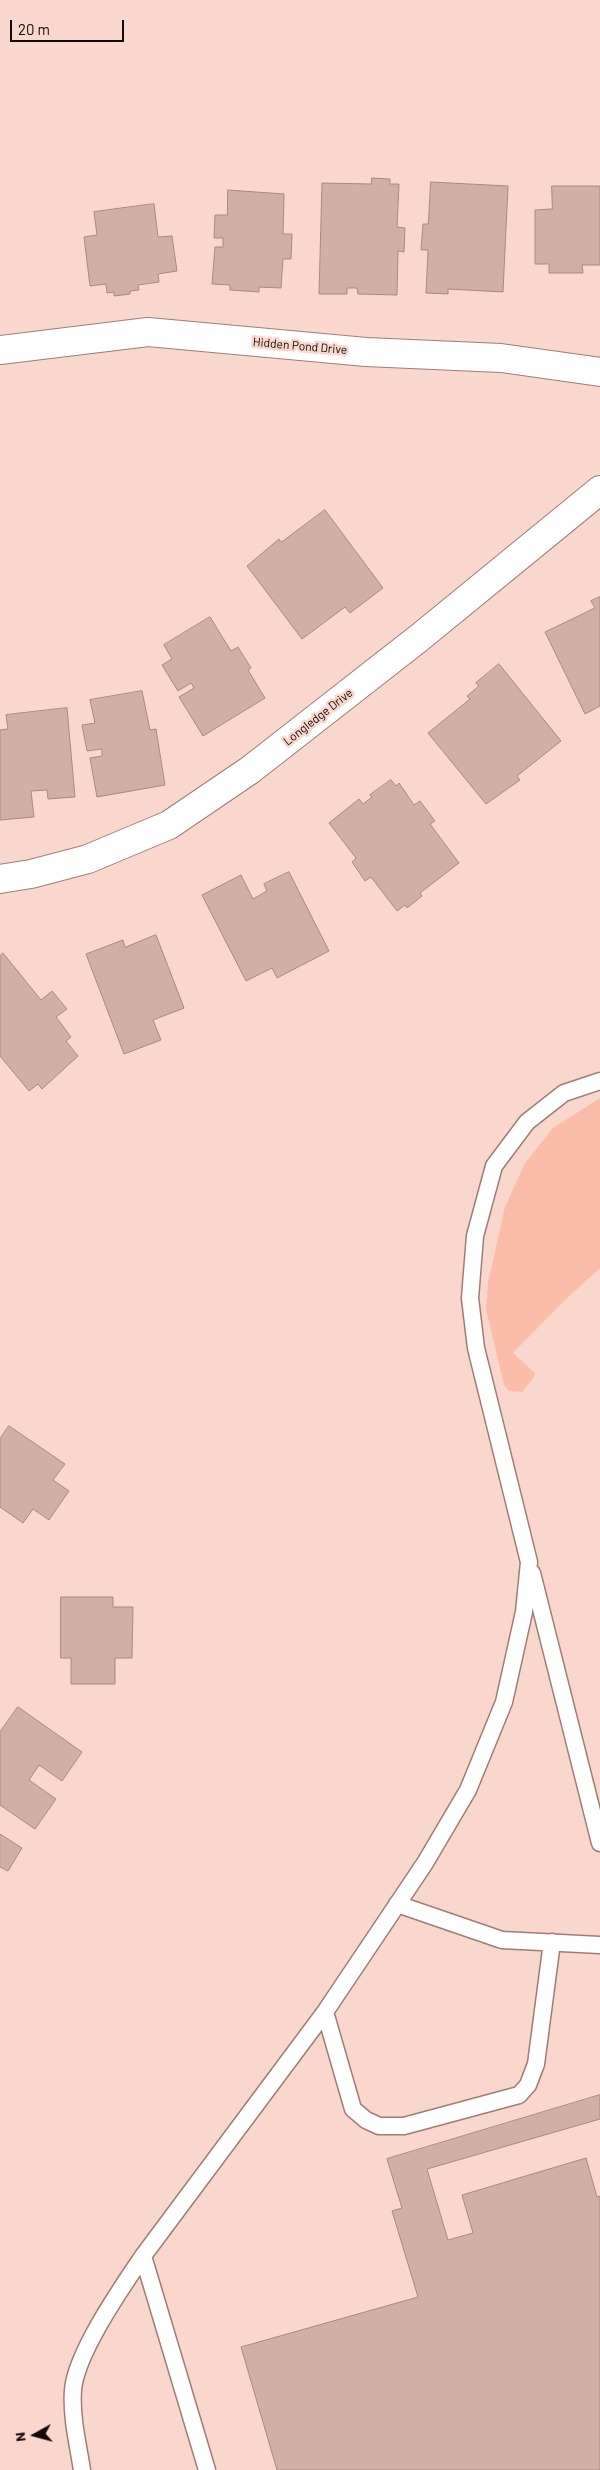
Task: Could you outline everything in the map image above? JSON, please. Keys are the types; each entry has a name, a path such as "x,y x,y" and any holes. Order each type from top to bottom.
{"street":[{"name":"Hidden Pond Drive","path":"0,350 148,332 366,352 501,358 600,372"},
{"name":"Longledge Drive","path":"0,879 31,874 88,859 169,825 250,770 411,644 600,490"}],"lane":[{"path":"600,1081 564,1093 527,1122 494,1166 475,1236 470,1298 476,1348 600,1843"},
{"path":"82,2470 72,2414 73,2389 78,2364 124,2285 144,2256 325,2012 398,1904 468,1790 504,1702 524,1612 529,1562"},
{"path":"398,1904 502,1940 600,1945"},
{"path":"325,2012 353,2109 366,2120 379,2126 404,2126 519,2095 528,2085 536,2064 552,1942"},
{"path":"144,2256 207,2470"}],"shaded area":[{"path":"600,1098 600,1268 565,1300 513,1353 535,1373 522,1392 509,1391 504,1385 486,1309 488,1283 505,1207 525,1163 553,1128"}],"building":[{"path":"372,178 390,179 390,184 399,184 397,227 405,228 404,252 398,251 397,295 358,294 357,288 347,288 347,294 319,294 322,183 371,184"},
{"path":"431,182 508,186 503,292 448,289 448,294 426,293 428,250 421,250 423,224 428,224"},
{"path":"552,186 600,186 600,265 582,265 583,273 549,273 549,264 535,264 535,210 552,209"},
{"path":"228,190 284,194 283,234 292,234 291,259 283,259 281,288 259,287 259,292 230,290 230,285 212,284 215,247 223,247 223,238 214,238 215,215 227,215"},
{"path":"154,204 158,237 172,236 177,271 158,274 159,282 138,285 139,290 130,291 130,294 114,296 114,292 107,293 106,284 90,286 84,237 97,235 94,212"},
{"path":"325,510 383,588 350,613 345,607 302,639 247,566 279,539 281,542"},
{"path":"600,597 600,706 585,714 545,632 595,608 591,601"},
{"path":"210,617 231,651 238,647 251,668 248,670 265,698 203,736 179,697 194,688 191,683 178,691 162,665 172,659 164,645"},
{"path":"499,664 561,741 517,776 520,780 486,804 428,733 470,699 467,696 479,686 476,683"},
{"path":"142,691 150,730 156,729 165,785 97,797 90,758 102,756 102,749 87,751 82,725 95,723 90,700"},
{"path":"67,708 75,797 48,799 47,790 31,791 34,817 0,820 0,730 8,729 6,715"},
{"path":"391,780 396,786 399,783 414,805 420,801 435,821 430,824 459,863 420,893 422,896 407,908 405,905 397,911 371,877 365,881 352,862 356,858 329,823 359,799 363,804 372,797 370,795"},
{"path":"289,872 329,951 277,978 272,968 246,981 202,895 241,875 253,899 267,891 264,884"},
{"path":"156,935 184,1008 153,1020 161,1040 124,1054 86,954 123,940 125,947"},
{"path":"3,953 41,1000 52,991 67,1009 56,1017 71,1037 66,1041 78,1056 42,1089 38,1084 29,1091 0,1056 0,956"},
{"path":"9,1426 65,1464 53,1480 69,1491 49,1520 33,1509 23,1523 0,1507 0,1439"},
{"path":"61,1597 113,1597 113,1607 133,1607 132,1658 115,1658 115,1684 71,1684 71,1658 61,1658"},
{"path":"18,1707 82,1752 62,1781 39,1765 29,1780 56,1799 35,1829 0,1805 0,1732"},
{"path":"0,1834 22,1848 8,1871 0,1867"},
{"path":"600,2095 600,2119 427,2169 448,2240 473,2233 462,2195 586,2158 597,2197 600,2196 600,2470 277,2470 241,2347 418,2297 392,2211 402,2208 387,2159"}]}
